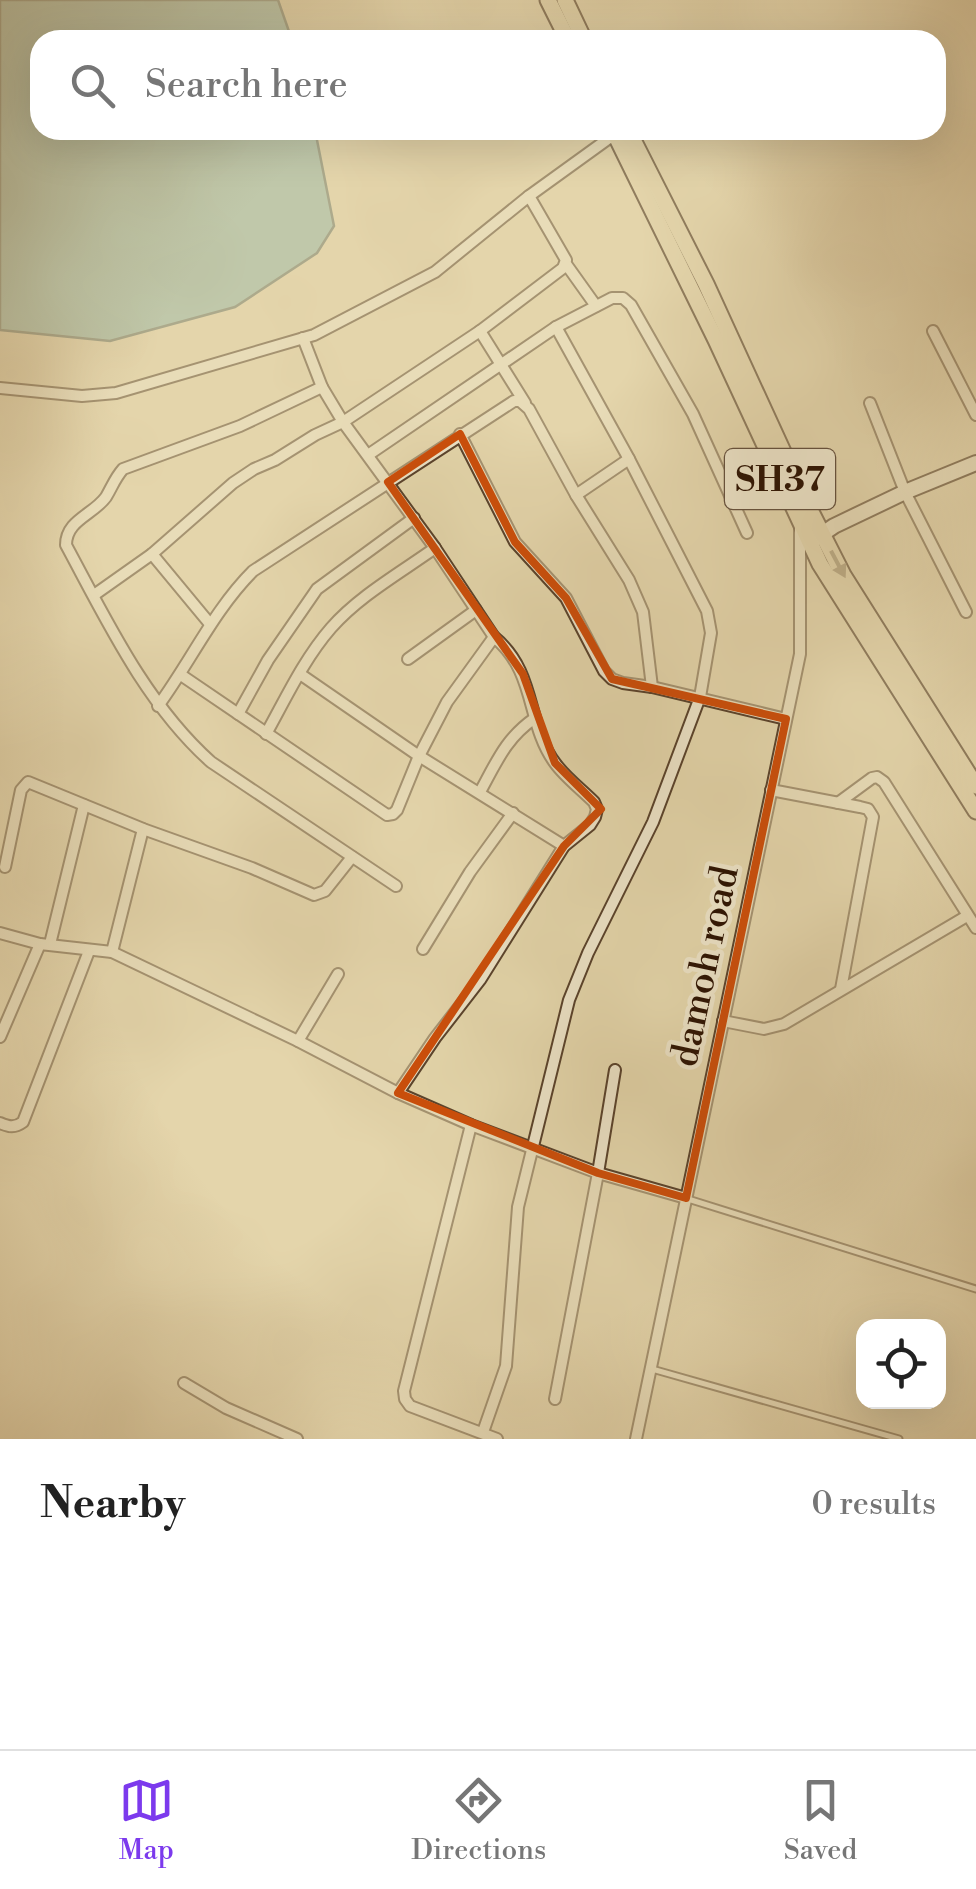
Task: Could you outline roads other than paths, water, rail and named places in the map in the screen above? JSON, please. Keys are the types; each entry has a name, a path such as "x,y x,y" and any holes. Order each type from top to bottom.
{"main road":[{"path":"548,0 563,30"},
{"path":"565,0 579,30"},
{"name":"SH37","path":"623,140 800,522 816,538 975,784"},
{"name":"SH37","path":"624,140 706,284 806,502 832,586 976,812"}],"street":[{"path":"0,388 82,396 116,392 314,335 435,272 607,140"},
{"path":"530,196 566,264 596,306"},
{"path":"94,595 152,554 254,468 343,422 480,331 566,264"},
{"path":"368,455 556,327 612,298 623,298 631,305 693,414 746,533"},
{"path":"483,1432 506,1366 518,1206 569,1000 653,822 700,697 710,633 707,611 556,327"},
{"path":"480,331 629,580 642,612 652,686"},
{"path":"934,331 976,415"},
{"path":"303,338 322,387 343,422 523,674 555,763 597,809 590,825 564,846 480,980 398,1094"},
{"path":"322,387 240,426 123,469 114,478 106,497 66,534 66,545 158,706 191,744 210,762 396,886"},
{"path":"158,706 181,676 210,624 253,571 460,434 514,402 525,404"},
{"path":"870,402 905,492 966,612"},
{"path":"460,434 515,542 566,598 612,679 786,719"},
{"path":"576,496 629,460"},
{"path":"816,538 905,492 976,463"},
{"name":"damoh road","path":"636,1439 800,654 800,522 806,502"},
{"path":"238,714 268,660 317,589 414,518"},
{"path":"266,734 330,629 356,605 435,548"},
{"path":"152,554 210,624"},
{"path":"408,659 476,610"},
{"path":"181,676 387,815 397,810 446,702 494,637"},
{"path":"300,674 419,756 564,846"},
{"path":"480,792 506,744 536,718"},
{"path":"838,803 872,778 884,782 976,928"},
{"path":"5,867 21,790 28,782 314,895 325,892 352,857"},
{"path":"771,790 868,810 873,817 841,988"},
{"path":"0,1037 45,944 84,805"},
{"path":"423,949 470,872 513,813"},
{"path":"112,952 143,829"},
{"path":"723,1020 750,1028 775,1027 966,916"},
{"path":"0,933 45,944 112,952 298,1041 398,1094 471,1126 598,1173 686,1198"},
{"path":"0,1123 9,1127 23,1122 89,950"},
{"path":"298,1041 338,974"},
{"path":"555,1398 615,1070"},
{"path":"471,1126 404,1391 410,1406 497,1439"},
{"path":"184,1383 226,1408 297,1439"}],"lane":[{"path":"686,1198 976,1290"},
{"path":"650,1369 900,1439"}]}
